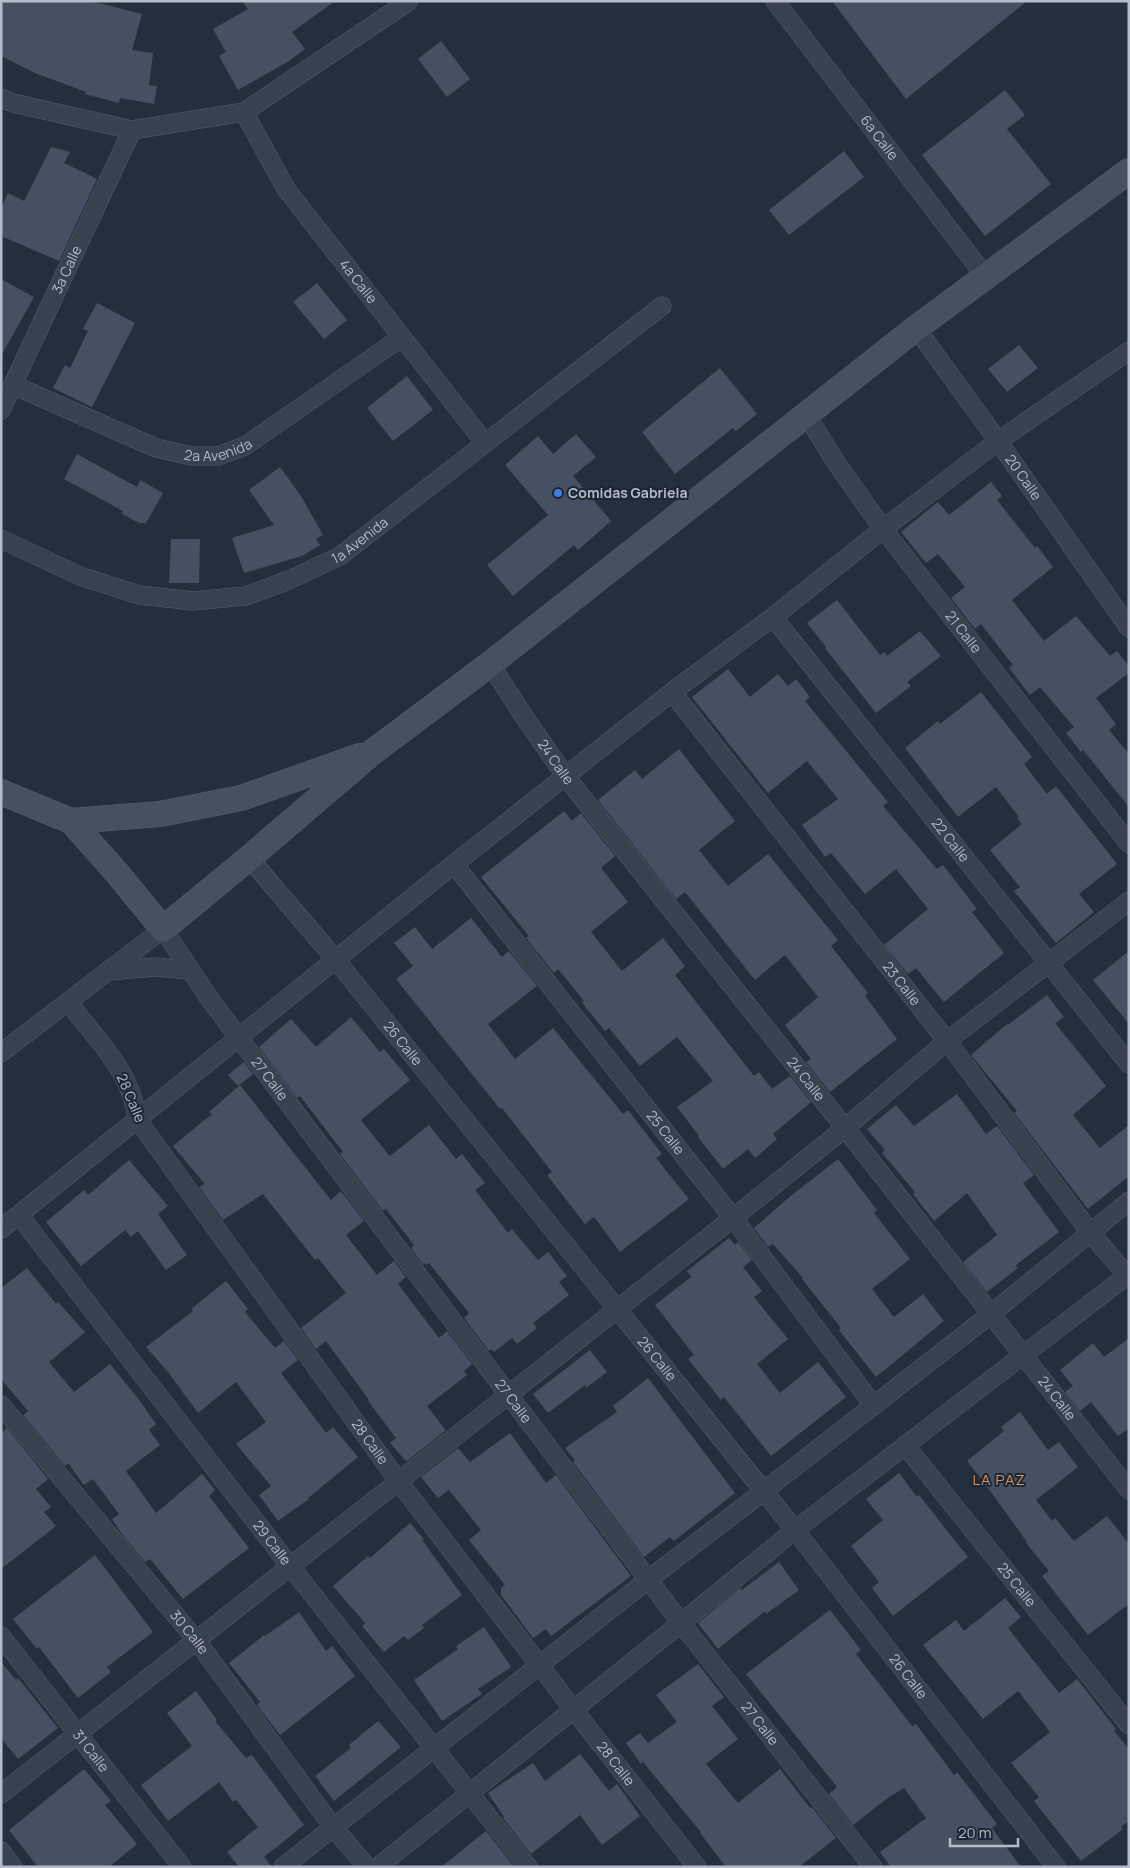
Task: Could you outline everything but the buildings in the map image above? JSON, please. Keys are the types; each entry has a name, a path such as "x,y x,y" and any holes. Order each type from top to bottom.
{"street":[{"path":"1,98 13,104 132,130 244,112 409,1"},
{"name":"6a Calle","path":"775,1 985,276"},
{"name":"4a Calle","path":"244,112 286,189 485,443"},
{"name":"3a Calle","path":"1,410 132,130"},
{"path":"1,1053 162,929 250,858 374,751 490,664 916,328 1129,171"},
{"name":"1a Avenida","path":"1,539 80,576 139,596 193,601 246,596 289,580 340,556 662,306"},
{"name":"20 Calle","path":"916,328 1123,610 1129,628"},
{"name":"2a Avenida","path":"13,385 156,448 192,456 218,456 245,446 402,337"},
{"path":"1,1229 454,864 672,692 772,617 998,441 1129,351"},
{"name":"21 Calle","path":"806,414 835,461 883,529 1129,844"},
{"name":"22 Calle","path":"772,617 1129,1064"},
{"name":"24 Calle","path":"490,664 522,715 566,777 1129,1490"},
{"name":"23 Calle","path":"672,692 947,1041 1090,1232 1128,1276"},
{"path":"71,821 160,814 241,798 374,751"},
{"path":"1,792 71,821 118,873 162,929"},
{"name":"26 Calle","path":"250,858 336,960 764,1491 1056,1867"},
{"name":"25 Calle","path":"454,864 733,1218 874,1406"},
{"path":"1,1794 733,1218 845,1128 947,1041 1047,962 1129,901"},
{"name":"27 Calle","path":"162,929 239,1038 682,1624 873,1867"},
{"path":"108,971 155,967 190,970"},
{"name":"28 Calle","path":"68,1002 108,1051 128,1084 135,1102 137,1119 399,1482 697,1867"},
{"path":"283,1867 649,1579 991,1314 1129,1201"},
{"name":"29 Calle","path":"19,1215 290,1566 528,1867"},
{"path":"378,1867 573,1709 682,1624 795,1530 1128,1276"},
{"name":"30 Calle","path":"1,1405 197,1641 333,1827 367,1867"},
{"name":"25 Calle","path":"905,1445 1129,1725"},
{"name":"31 Calle","path":"1,1636 182,1867"},
{"path":"1,1851 13,1867"}],"place":[{"name":"Comidas Gabriela","path":"558,493"}],"district":[{"name":"LA PAZ","path":"999,1480"}]}
